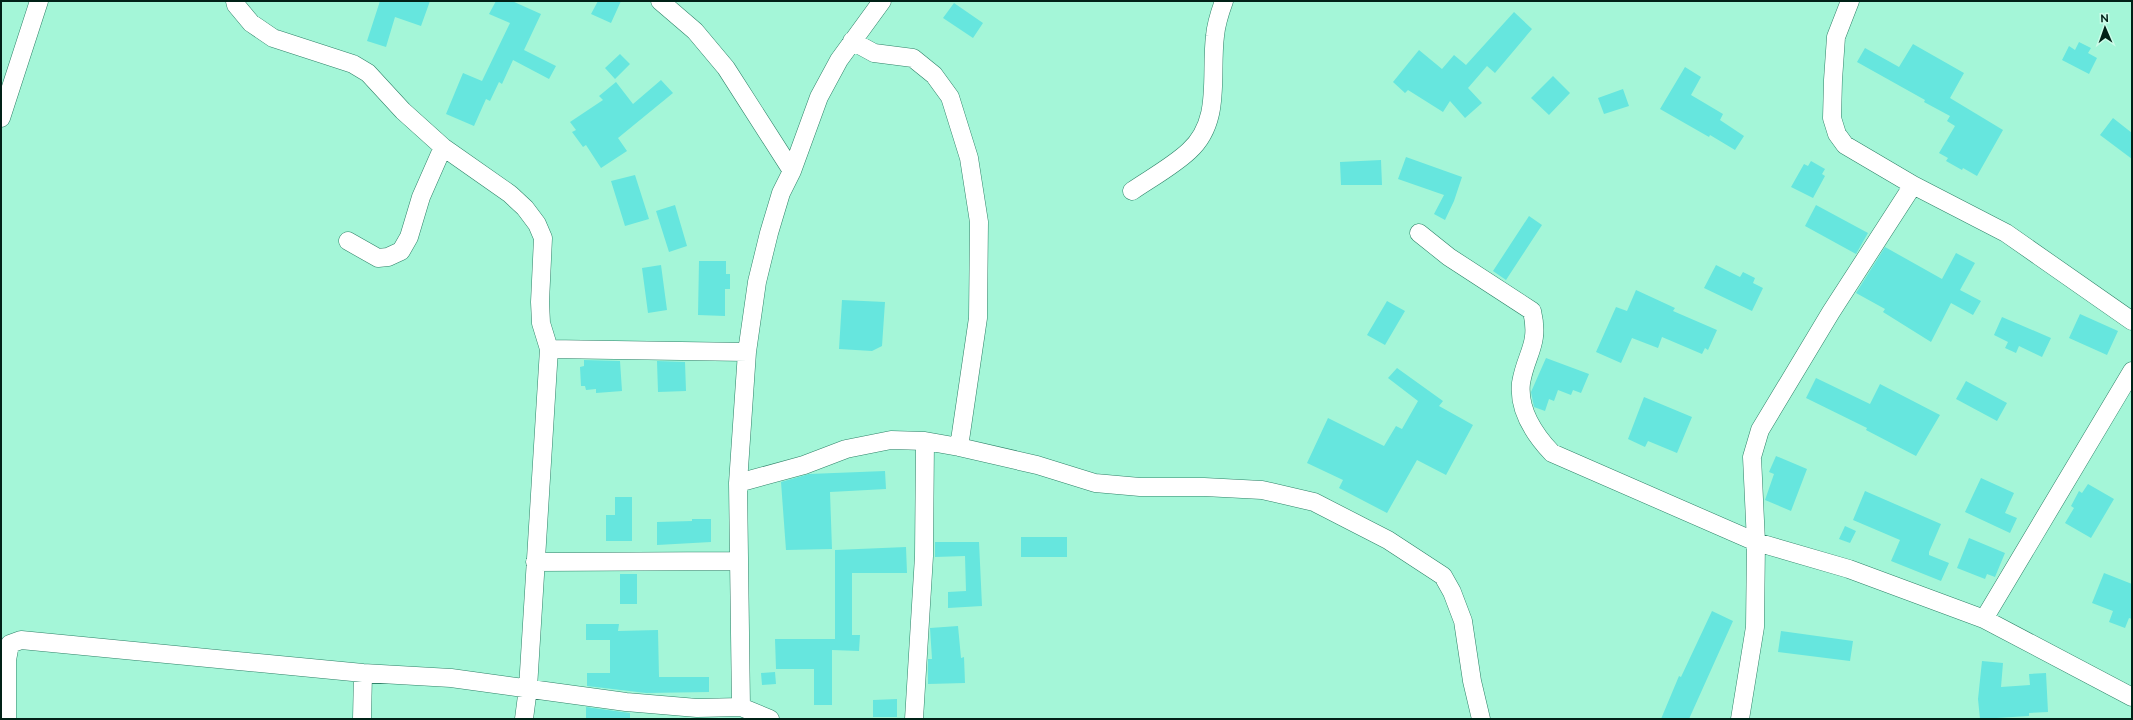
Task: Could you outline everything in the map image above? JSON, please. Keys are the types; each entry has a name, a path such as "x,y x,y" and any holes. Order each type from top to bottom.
{"street":[{"path":"1,118 38,1"},
{"path":"235,1 236,5 251,23 273,38 353,64 368,72 403,111 443,147 510,194 538,224 543,238 540,302 541,324 549,349 534,562 528,688 524,719"},
{"path":"660,1 695,31 726,68 792,171"},
{"path":"741,708 738,483 747,352 757,282 781,193 792,171 819,97 839,60 882,1"},
{"path":"1132,191 1190,151 1206,130 1214,97 1215,36 1219,13 1224,1"},
{"path":"1850,1 1836,37 1832,118 1837,134 1845,146 1913,185 2006,233 2132,321"},
{"path":"852,41 874,53 913,58 934,75 950,97 969,158 979,222 978,318 959,447"},
{"path":"348,241 378,258 388,257 401,251 409,237 421,197 443,147"},
{"path":"1740,719 1755,627 1756,542 1752,457 1760,430 1831,312 1913,185"},
{"path":"1419,233 1449,257 1532,312 1535,337 1521,382 1521,399 1538,438 1552,453 1756,542 1849,569 1984,619 2132,697"},
{"path":"549,349 747,352"},
{"path":"1984,619 2132,371"},
{"path":"738,483 804,465 846,449 891,440 925,441 959,447 1037,465 1095,483 1140,487 1204,487 1262,490 1314,502 1350,519 1427,564 1443,576 1452,592 1463,621 1472,681 1481,719"},
{"path":"914,719 924,556 925,441"},
{"path":"534,562 739,561"},
{"path":"7,719 7,660 10,644 21,640 364,673 451,678 626,702 689,707 741,708 770,719"},
{"path":"362,719 364,673"}],"building":[{"path":"380,1 430,1 421,26 395,17 386,47 367,41"},
{"path":"496,1 512,1 541,14 524,50 556,66 549,79 513,60 502,84 499,82 490,101 486,99 474,126 446,114 463,73 482,81 510,23 489,14"},
{"path":"598,1 621,1 611,23 591,14"},
{"path":"954,3 983,23 973,38 943,18"},
{"path":"1514,12 1532,29 1495,73 1487,66 1468,88 1482,103 1465,118 1450,101 1443,112 1408,90 1405,93 1393,82 1419,50 1442,69 1454,55 1466,65"},
{"path":"2079,42 2091,48 2088,53 2097,58 2089,74 2062,60 2069,46 2075,50"},
{"path":"1913,44 1964,73 1950,98 2003,130 1977,176 1946,161 1948,158 1939,153 1955,126 1947,121 1950,116 1924,102 1925,100 1857,62 1865,48 1899,67"},
{"path":"620,54 630,64 615,79 605,68"},
{"path":"1685,67 1701,77 1691,95 1723,114 1720,120 1744,136 1735,150 1660,109"},
{"path":"1553,76 1570,93 1549,115 1531,98"},
{"path":"661,80 673,93 618,138 627,151 601,168 586,145 583,147 572,132 576,130 570,122 603,100 599,96 616,82 633,104"},
{"path":"1623,89 1629,106 1604,114 1598,98"},
{"path":"2113,118 2132,133 2132,159 2100,135"},
{"path":"1406,157 1462,177 1454,201 1445,220 1434,214 1444,195 1398,179"},
{"path":"1381,160 1382,185 1341,185 1340,162"},
{"path":"1811,161 1825,169 1822,174 1825,176 1813,198 1791,187 1804,164 1808,166"},
{"path":"635,175 649,219 625,226 611,181"},
{"path":"675,205 687,246 669,252 656,211"},
{"path":"1816,205 1868,233 1856,254 1805,226"},
{"path":"1529,216 1542,225 1506,280 1493,271"},
{"path":"1885,247 1942,279 1956,253 1975,263 1960,290 1981,301 1973,315 1951,303 1931,342 1883,312 1885,309 1856,293"},
{"path":"699,261 726,261 726,274 730,274 730,289 725,289 725,316 698,315"},
{"path":"661,265 667,310 648,313 642,268"},
{"path":"1716,265 1740,277 1743,272 1755,278 1753,283 1763,288 1752,311 1704,288"},
{"path":"1636,290 1675,308 1673,311 1717,330 1708,350 1705,348 1702,354 1662,337 1658,348 1632,338 1621,363 1596,352 1616,307 1627,311"},
{"path":"842,300 885,302 882,346 872,351 839,349"},
{"path":"1387,301 1405,311 1385,345 1367,335"},
{"path":"2080,314 2118,331 2107,355 2069,338"},
{"path":"2002,317 2051,338 2042,357 2019,346 2016,353 2005,348 2008,342 1994,335"},
{"path":"1546,358 1589,374 1581,393 1573,390 1571,395 1558,390 1554,401 1549,399 1545,411 1534,407 1531,392"},
{"path":"584,360 620,361 622,391 596,393 596,389 586,390 585,386 581,386 580,367 584,366"},
{"path":"657,361 685,362 686,391 658,392"},
{"path":"1397,368 1443,401 1439,406 1473,425 1446,475 1417,460 1387,513 1339,488 1343,480 1307,463 1328,418 1384,446 1396,426 1402,429 1418,401 1388,378"},
{"path":"1816,378 1870,404 1880,384 1940,415 1916,456 1866,430 1867,428 1806,398"},
{"path":"1966,381 2007,403 1997,421 1956,399"},
{"path":"1644,397 1692,417 1677,453 1648,441 1645,447 1628,439"},
{"path":"1776,456 1807,469 1791,511 1765,500 1774,474 1769,472"},
{"path":"885,471 886,489 830,492 832,549 786,550 781,482 809,474"},
{"path":"1981,478 2014,493 2005,513 2017,518 2010,533 1965,512"},
{"path":"2088,484 2114,499 2091,538 2065,523 2074,508 2071,506 2079,491 2082,493"},
{"path":"1865,491 1941,524 1929,555 1949,563 1941,581 1891,561 1900,540 1853,520"},
{"path":"615,497 632,497 632,541 606,541 606,515 615,515"},
{"path":"692,519 711,519 711,542 657,545 657,522 692,521"},
{"path":"1845,526 1856,531 1850,543 1839,539"},
{"path":"1021,537 1067,537 1067,557 1021,557"},
{"path":"1969,538 2005,553 1995,577 1987,574 1985,579 1957,568"},
{"path":"935,542 979,542 982,606 948,608 948,592 966,591 965,556 935,557"},
{"path":"906,547 907,573 852,573 852,635 860,635 859,651 832,650 832,705 814,705 814,669 776,669 775,639 835,639 835,550"},
{"path":"2104,573 2132,584 2132,619 2129,618 2125,628 2109,622 2113,611 2092,603"},
{"path":"620,574 637,574 637,604 620,604"},
{"path":"1712,611 1733,621 1689,719 1661,719 1679,676 1681,677"},
{"path":"586,624 619,624 618,631 658,630 659,677 709,677 709,692 646,693 587,686 587,673 610,673 610,640 586,640"},
{"path":"958,626 961,658 964,657 965,683 928,684 928,659 932,659 930,628"},
{"path":"1781,631 1853,641 1850,661 1778,652"},
{"path":"1982,661 2003,663 2001,687 2030,685 2029,674 2046,673 2048,712 2029,713 2029,716 1980,719 1978,699"},
{"path":"775,672 776,684 762,685 761,673"},
{"path":"897,699 897,717 873,717 873,700"},
{"path":"586,707 630,713 630,719 586,719"}]}
